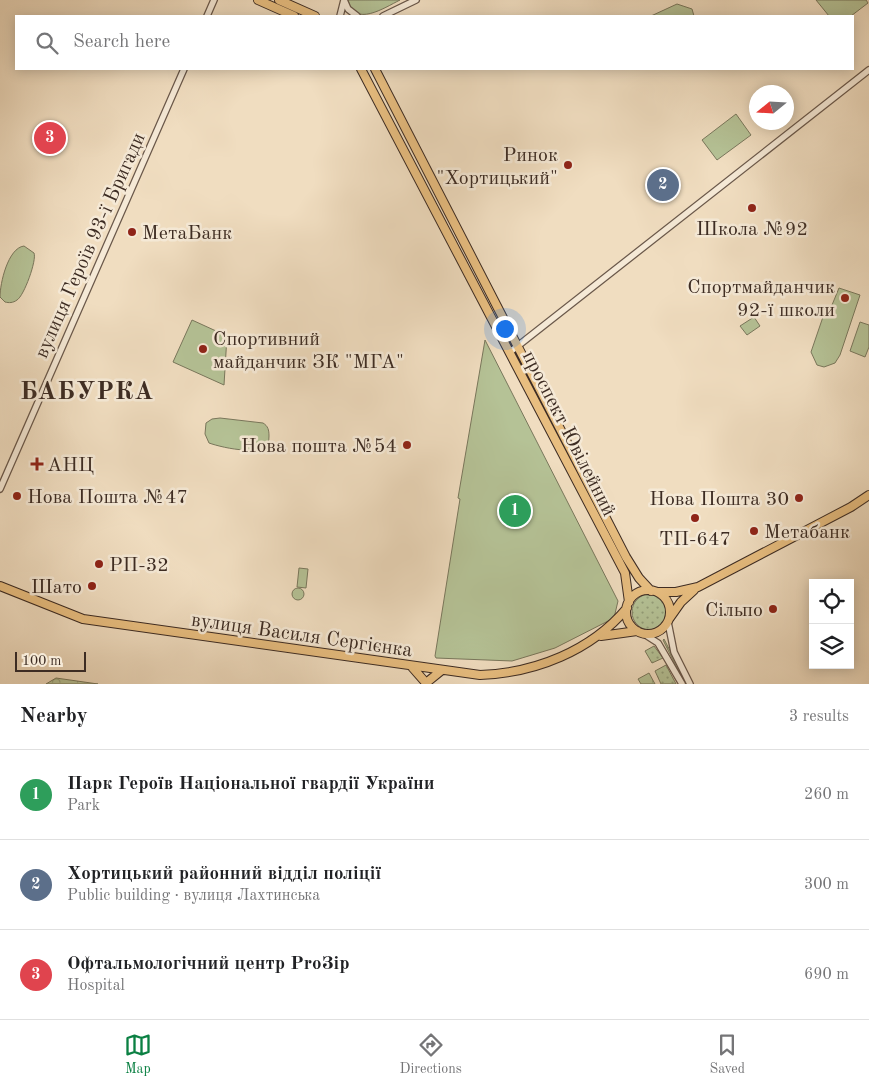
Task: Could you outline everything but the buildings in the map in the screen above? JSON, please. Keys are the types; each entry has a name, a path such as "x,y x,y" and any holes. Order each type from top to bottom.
{"main road":[{"path":"258,0 292,15"},
{"path":"279,0 313,15"},
{"name":"проспект Ювілейний","path":"362,70 624,573 628,605"},
{"name":"проспект Ювілейний","path":"376,70 626,557 655,592"},
{"path":"698,587 676,592 639,593 628,605 629,621 640,632 658,632 669,621 681,602 698,587 851,507 869,495"},
{"name":"вулиця Василя Сергієнка","path":"0,586 84,619 412,667 480,674 525,668 561,657 599,637 628,605"},
{"path":"655,592 663,596 670,607 669,621"},
{"name":"вулиця Василя Сергієнка","path":"599,637 640,632"},
{"path":"412,667 426,684 442,670"}],"street":[{"path":"208,15 214,0"},
{"path":"340,15 344,0"},
{"path":"344,0 348,9 355,15"},
{"path":"390,15 416,0"},
{"name":"вулиця Героїв 93-ї Бригади","path":"0,489 184,70"},
{"path":"510,352 869,70"},
{"path":"669,621 674,652 690,684"},
{"path":"640,632 658,643 682,684"}],"green space":[{"path":"348,0 400,0 378,11 363,14 356,13 351,8"},
{"path":"816,0 866,0 868,3 852,15 828,15"},
{"path":"677,4 692,9 694,15 653,15"},
{"path":"736,114 751,135 717,160 702,140"},
{"path":"24,246 34,253 34,263 29,278 17,300 5,302 0,297 6,267 9,259 18,248"},
{"name":"Спортмайданчик 92-ї школи","path":"839,288 860,295 840,355 835,363 824,367 817,365 811,352 825,311 832,305"},
{"path":"754,317 760,326 747,335 740,326"},
{"name":"Спортивний майданчик ЗК \"МГА\"","path":"192,320 227,336 224,385 173,362"},
{"path":"860,322 869,325 869,347 865,357 850,351"},
{"path":"485,340 618,601 614,618 555,648 512,661 436,658 435,656 460,499 458,498"},
{"path":"521,361 629,571 519,363"},
{"path":"220,418 263,423 268,430 268,443 262,448 245,450 209,443 205,434 206,423 212,419"},
{"path":"299,568 308,569 306,588 297,587"},
{"path":"296,588 300,588 304,594 300,600 296,600 292,596 292,592"},
{"path":"650,594 663,599 668,612 663,625 650,630 637,625 632,612 637,599"},
{"path":"664,639 687,684 685,684"},
{"path":"654,646 663,658 652,663 645,651"},
{"path":"666,665 676,684 661,684 655,671"},
{"path":"649,673 655,684 641,684 638,679"},
{"path":"56,678 98,684 46,684"}],"place":[{"name":"Офтальмологічний центр ProЗір","path":"50,138"},
{"name":"Ринок \"Хортицький\"","path":"568,165"},
{"name":"Хортицький районний відділ поліції","path":"663,185"},
{"name":"Школа №92","path":"752,208"},
{"name":"МетаБанк","path":"132,232"},
{"name":"Спортмайданчик 92-ї школи","path":"845,298"},
{"name":"Спортивний майданчик ЗК \"МГА\"","path":"203,349"},
{"name":"Нова пошта №54","path":"407,445"},
{"name":"АНЦ","path":"37,464"},
{"name":"Нова Пошта №47","path":"17,496"},
{"name":"Нова Пошта 30","path":"799,498"},
{"name":"Парк Героїв Національної гвардії України","path":"515,511"},
{"name":"ТП-647","path":"695,518"},
{"name":"Метабанк","path":"754,531"},
{"name":"РП-32","path":"99,564"},
{"name":"Шато","path":"92,586"},
{"name":"Сільпо","path":"773,609"}],"district":[{"name":"БАБУРКА","path":"87,390"}]}
